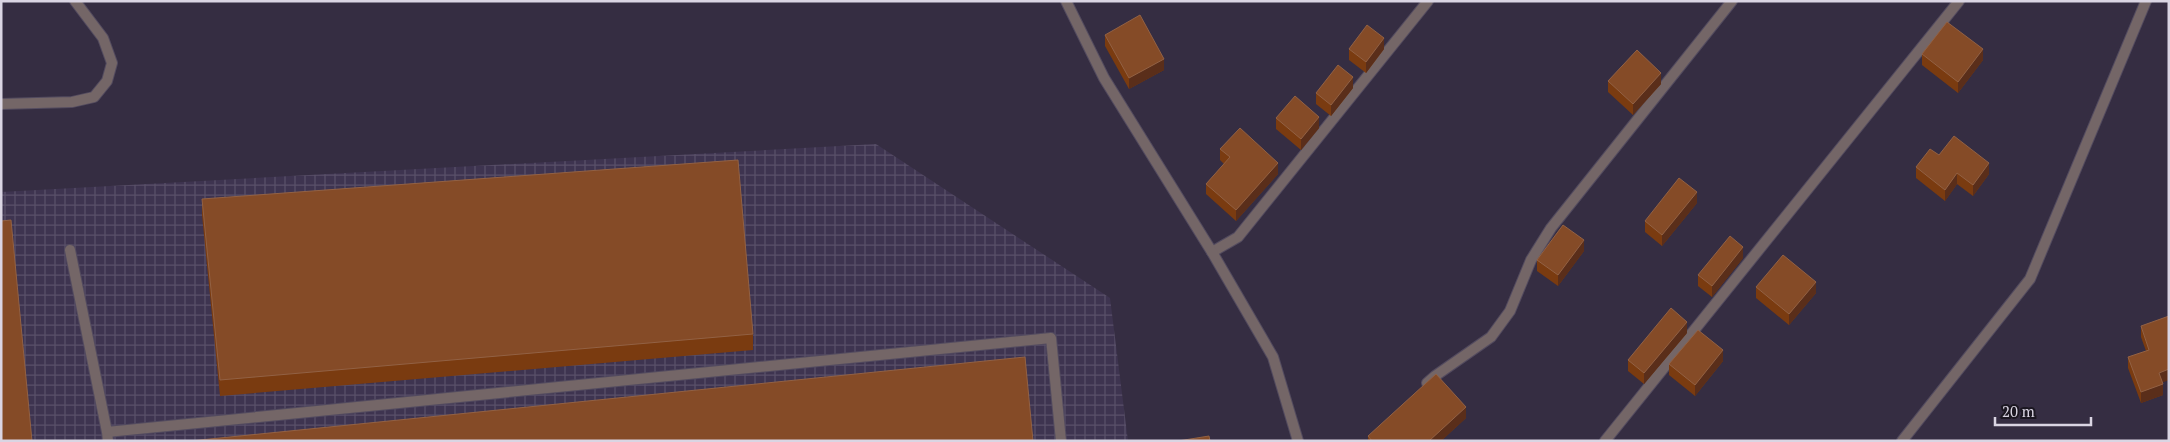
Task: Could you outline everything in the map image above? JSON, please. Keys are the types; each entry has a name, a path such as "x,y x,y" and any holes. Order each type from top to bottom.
{"street":[{"path":"1,104 79,100 94,97 107,81 112,63 103,38 75,1"},
{"path":"1066,1 1104,78 1212,252 1274,357 1298,441"},
{"path":"1212,252 1238,237 1428,1"},
{"path":"1422,389 1435,376 1491,337 1510,311 1531,260 1551,228 1732,1"},
{"path":"1605,441 1959,1"},
{"path":"1902,441 2030,279 2146,1"},
{"path":"70,250 108,437 1051,338 1061,441"}],"shaded area":[{"path":"876,144 1110,298 1128,441 1,441 1,192"}],"building":[{"path":"1140,15 1164,59 1129,78 1105,35"},
{"path":"1947,22 1983,49 1958,82 1922,54"},
{"path":"1367,25 1384,38 1366,62 1349,49"},
{"path":"1637,50 1661,73 1633,104 1608,81"},
{"path":"1338,65 1353,77 1331,105 1316,93"},
{"path":"1295,96 1319,117 1301,139 1276,118"},
{"path":"1240,128 1278,163 1236,210 1206,184 1230,157 1220,149"},
{"path":"1954,136 1989,163 1973,185 1957,173 1945,190 1916,167 1930,149 1939,155"},
{"path":"738,160 753,334 220,380 202,199"},
{"path":"1679,178 1697,192 1662,235 1645,221"},
{"path":"11,220 32,441 1,441 1,221"},
{"path":"1563,225 1584,240 1558,275 1537,260"},
{"path":"1730,236 1743,247 1712,286 1698,275"},
{"path":"1783,255 1816,282 1789,314 1756,287"},
{"path":"1671,308 1687,322 1644,373 1628,360"},
{"path":"2169,316 2169,369 2159,373 2163,384 2141,392 2128,357 2149,350 2141,326"},
{"path":"1698,330 1723,350 1695,385 1669,364"},
{"path":"1025,357 1033,441 190,441"},
{"path":"1436,374 1466,407 1429,441 1372,441 1368,436"},
{"path":"1209,436 1210,441 1178,441"}]}
